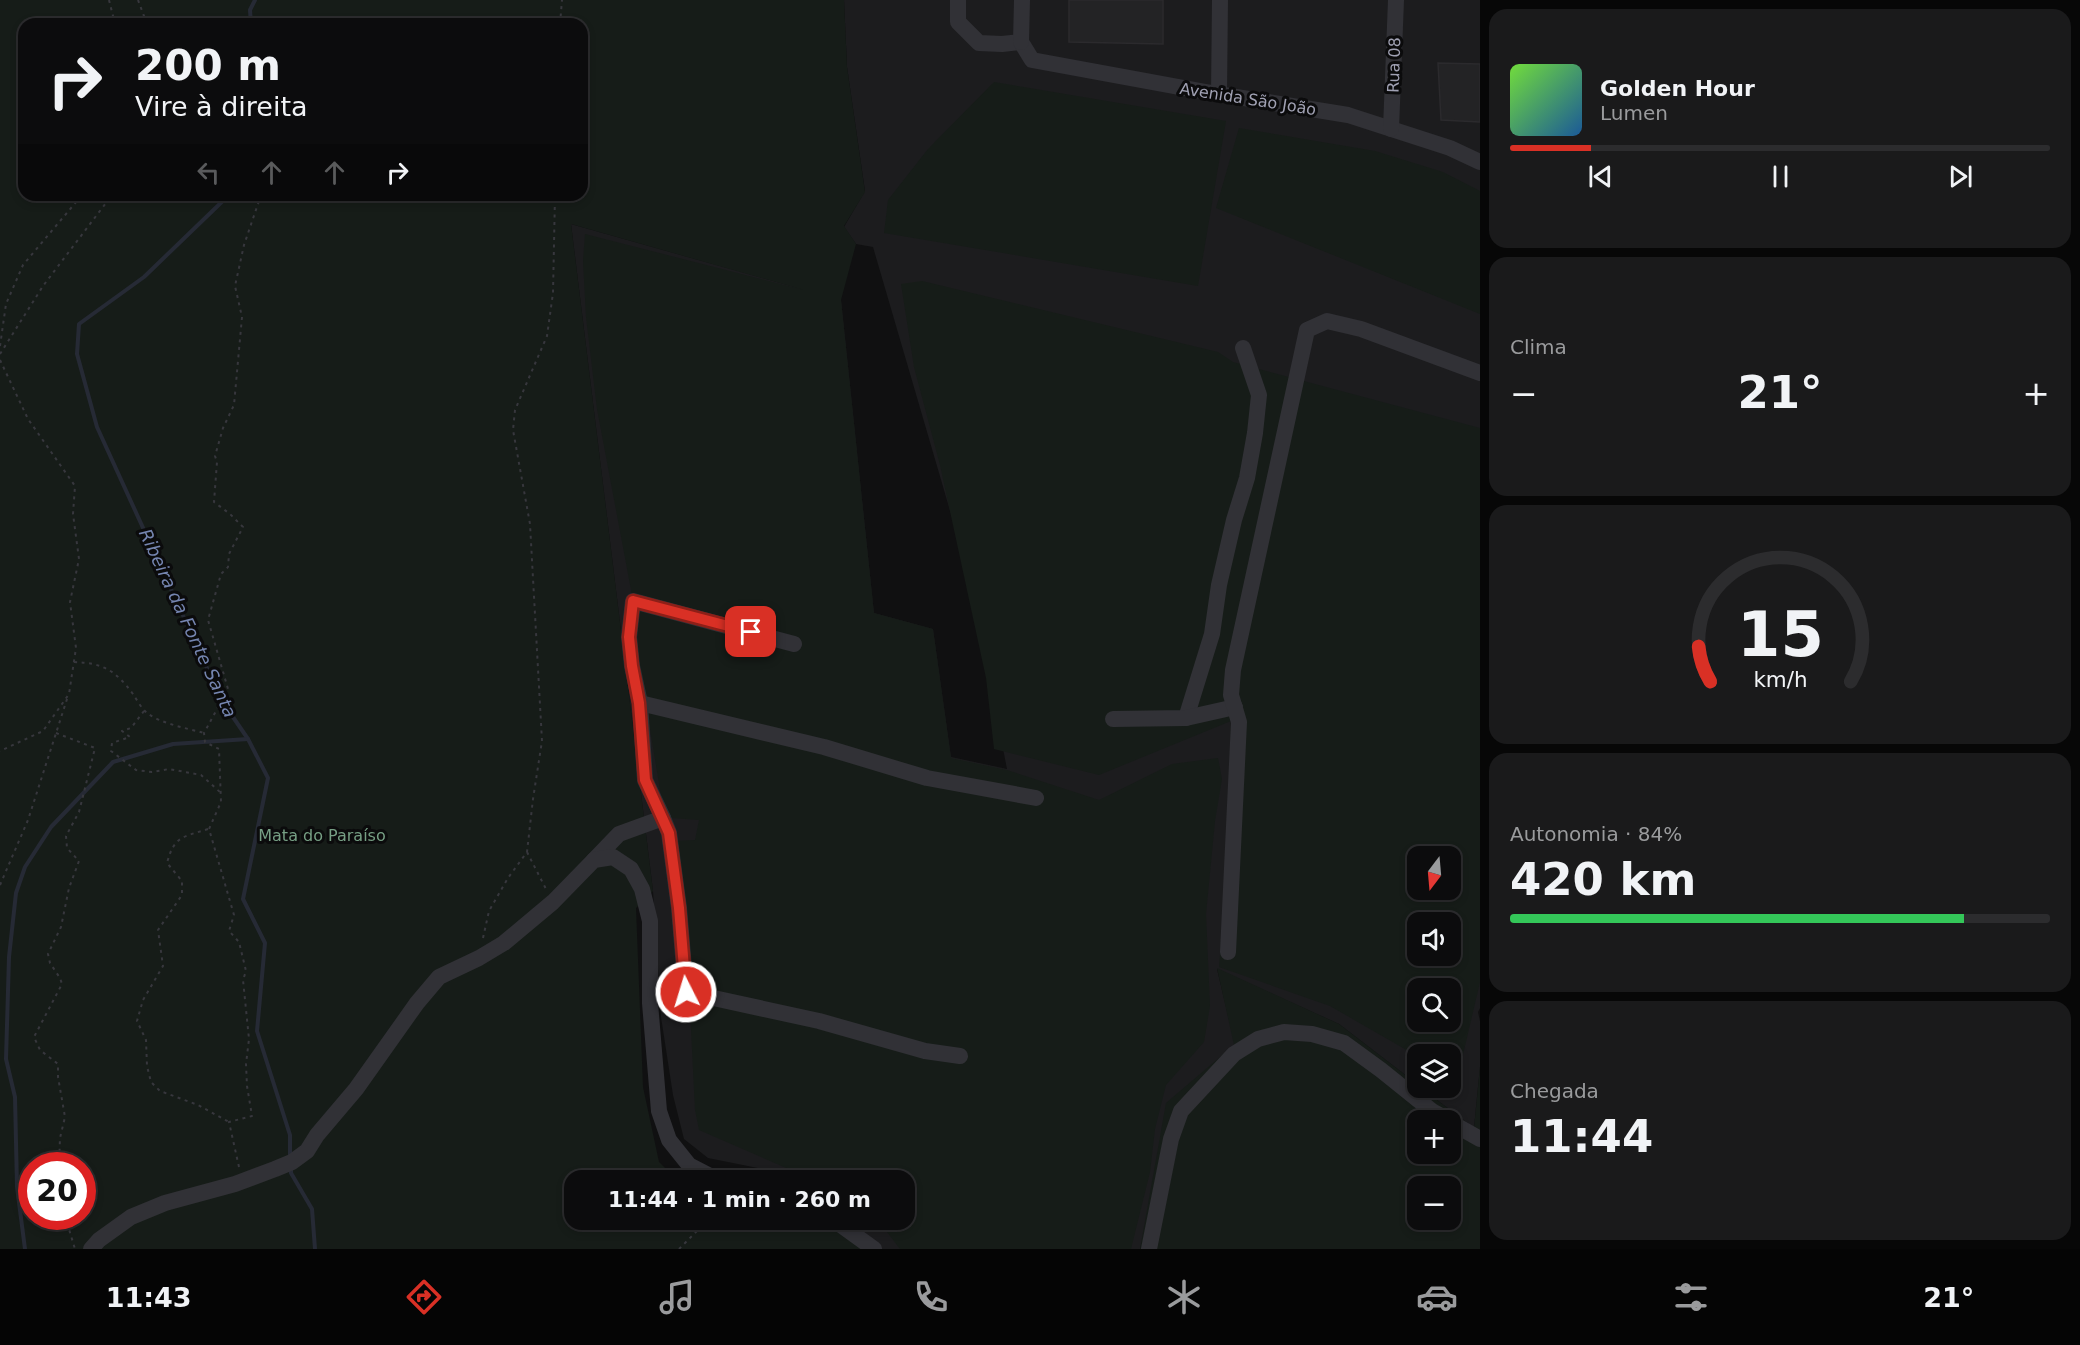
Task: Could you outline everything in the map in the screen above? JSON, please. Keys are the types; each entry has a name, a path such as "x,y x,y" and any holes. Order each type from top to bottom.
{"street":[{"path":"958,0 958,22 979,43 1002,44 1021,42 1022,0"},
{"path":"1219,94 1220,0"},
{"name":"Rua 08","path":"1391,129 1396,0"},
{"name":"Avenida São João","path":"1021,42 1032,60 1348,115 1450,148 1480,162"},
{"path":"1228,952 1239,722 1231,695 1233,670 1263,538 1289,403 1307,330 1327,321 1361,329 1480,373"},
{"path":"1186,718 1212,634 1219,585 1234,520 1247,478 1255,433 1258,395 1243,348"},
{"path":"794,644 633,601 629,637 639,703 645,780 669,833 679,908 686,992 819,1021 925,1051 960,1056"},
{"path":"639,703 824,747 927,778 1036,798"},
{"path":"1113,719 1186,718 1235,706"},
{"path":"91,1249 99,1240 131,1217 165,1203 243,1181 290,1163 307,1151 317,1135 356,1089 417,1003 439,977 504,943 553,902 619,834 663,818"},
{"path":"594,860 613,857 631,869 642,889 650,921 650,1003 660,1111 669,1140 689,1165 699,1170"},
{"path":"1149,1249 1170,1139 1181,1111 1234,1054 1258,1039 1284,1032 1312,1034 1344,1043 1431,1110"},
{"path":"1461,1128 1480,1139"},
{"path":"848,1230 874,1249"}],"path":[{"path":"109,0 114,18"},
{"path":"138,0 145,18"},
{"path":"560,18 562,0"},
{"path":"0,346 6,304 23,265 77,201"},
{"path":"0,354 43,286 107,201"},
{"path":"209,829 182,838 171,846 166,863 182,881 182,895 158,930 163,966 143,1000 137,1021 146,1040 147,1066 151,1082 160,1091 198,1105 229,1122 252,1116 246,1064 249,1039 243,980 246,971 239,942 229,931 234,915 209,829 221,802 219,748 205,742 204,733 228,689 208,620 221,573 228,567 229,554 243,527 214,502 217,462 215,456 223,428 234,405 243,317 235,286 244,245 259,201"},
{"path":"553,902 528,852 542,741 530,524 513,430 515,410 547,336 553,293 555,201"},
{"path":"0,360 28,419 75,486 73,514 79,559 70,603 76,648 69,694 28,820 0,885"},
{"path":"74,662 96,663 107,668 132,692 144,711 156,718 204,733"},
{"path":"0,751 43,730 69,694"},
{"path":"144,711 131,728 122,731 130,737 112,743 111,751 136,770 152,772 178,770 201,775 221,793"},
{"path":"56,734 95,748 79,812 66,836 67,848 78,861 69,888 61,927 48,954 50,963 62,984 34,1037 39,1050 58,1064 65,1117 60,1152"},
{"path":"479,958 489,911 508,878 528,852"},
{"path":"229,1122 243,1181"},
{"path":"69,1230 75,1249"},
{"path":"680,1249 698,1230"}],"shaded area":[{"path":"844,0 1480,0 1480,1008 1478,1012 1480,1067 1474,1128 1461,1118 1461,1110 1450,1110 1434,1098 1461,1098 1461,1044 1407,1044 1407,1076 1339,1024 1217,969 1235,1045 1143,1238 1140,1249 882,1249 855,1230 915,1230 915,1170 768,1170 708,1158 684,1139 673,1095 661,1017 653,891 571,224 841,300 874,613 933,629 951,757 1007,769 970,579 873,247 856,244 844,227 865,191 847,67"}],"green space":[{"name":"Mata do Paraíso","path":"0,0 844,0 847,67 865,192 844,226 856,244 841,300 874,613 933,629 951,758 1007,770 1099,800 1172,764 1218,758 1222,779 1215,821 1206,914 1210,1006 1204,1042 1166,1085 1155,1129 1150,1172 1131,1249 900,1249 887,1232 882,1230 915,1230 915,1170 791,1170 699,1130 695,1110 690,1009 673,841 695,840 699,820 672,818 662,802 636,643 632,595 597,409 586,317 583,261 585,234 804,290 571,224 653,891 636,908 643,1087 659,1162 667,1170 564,1170 564,1230 855,1230 882,1249 0,1249"},
{"path":"994,82 1226,121 1198,286 884,233 888,200 928,149"},
{"path":"1239,128 1375,151 1443,172 1480,191 1480,314 1216,208"},
{"path":"922,281 1218,352 1233,362 1480,428 1480,982 1461,1063 1461,1044 1407,1044 1407,1050 1330,1006 1219,967 1226,878 1231,721 1099,775 994,749 986,678 940,465 914,367 901,284"},
{"path":"1217,968 1339,1024 1407,1076 1407,1098 1434,1098 1450,1110 1407,1110 1407,1164 1461,1164 1461,1118 1474,1128 1480,1067 1480,1249 1140,1249 1166,1103 1234,1045"}],"building":[{"path":"1069,0 1163,0 1163,44 1069,42"},
{"path":"1438,63 1480,64 1480,122 1441,120"}],"waterway":[{"name":"Ribeira da Fonte Santa","path":"251,18 250,10 255,0"},
{"name":"Ribeira da Fonte Santa","path":"223,201 144,277 79,324 77,354 97,427 222,701 248,739 268,778 243,899 265,943 257,1031 290,1135 290,1158"},
{"path":"25,1249 17,1187 15,1097 6,1059 9,957 16,893 25,867 51,827 113,762 173,744 248,739"},
{"name":"Ribeira da Fonte Santa","path":"291,1169 291,1173 312,1209 315,1249"}],"route":[{"path":"686,992 679,908 669,833 645,780 639,703 629,637 633,601 751,632"}]}
